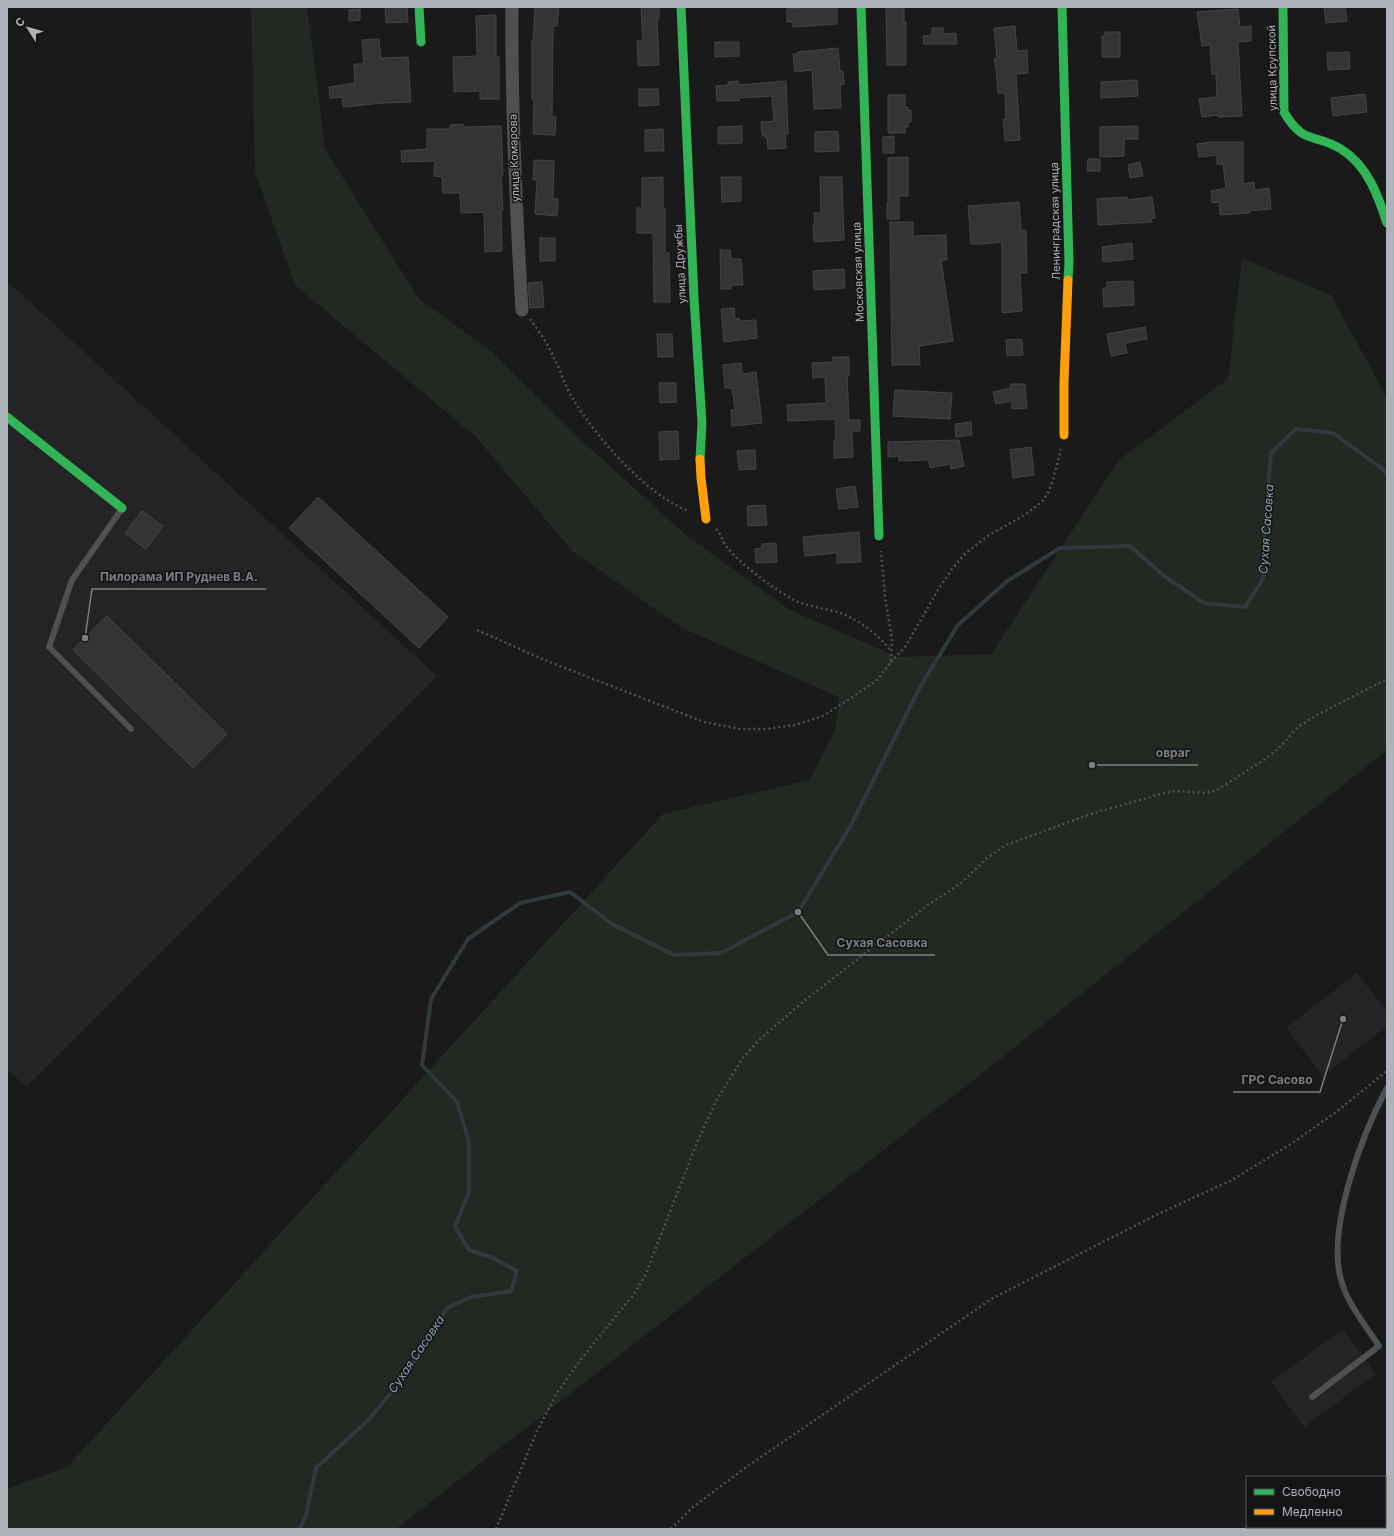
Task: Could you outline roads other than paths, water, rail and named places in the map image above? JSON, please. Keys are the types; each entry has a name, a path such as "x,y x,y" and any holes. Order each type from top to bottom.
{"street":[{"path":"419,7 421,42"},
{"name":"улица Комарова","path":"512,7 512,103 522,310"},
{"name":"улица Дружбы","path":"681,7 694,298 702,423 700,451 701,478 706,519"},
{"name":"Московская улица","path":"861,7 879,536"},
{"name":"Ленинградская улица","path":"1062,7 1069,263 1064,383 1064,435"},
{"name":"улица Крупской","path":"1283,7 1284,112 1290,125 1298,133 1340,149 1359,164 1374,186 1380,198 1387,223"},
{"path":"7,417 122,508"}],"lane":[{"path":"122,508 72,580 49,647 131,729"},
{"path":"1312,1397 1379,1346 1350,1303 1342,1283 1338,1264 1338,1236 1352,1172 1362,1141 1387,1088"}],"waterway":[{"name":"Сухая Сасовка","path":"300,1529 306,1515 316,1468 367,1421 399,1384 424,1348 447,1308 471,1297 511,1291 517,1271 493,1258 469,1250 455,1226 469,1192 469,1142 457,1102 422,1065 431,999 468,939 520,903 570,892 612,924 674,955 721,953 798,912 850,827 920,687 958,625 1006,582 1060,548 1130,546 1164,576 1204,603 1245,607 1263,579 1265,522 1271,453 1296,429 1333,433 1380,467 1387,474"}],"place":[{"name":"Пилорама ИП Руднев В.А.","path":"85,638"},
{"name":"овраг","path":"1092,765"},
{"name":"Сухая Сасовка","path":"798,912"},
{"name":"ГРС Сасово","path":"1343,1019"}]}
